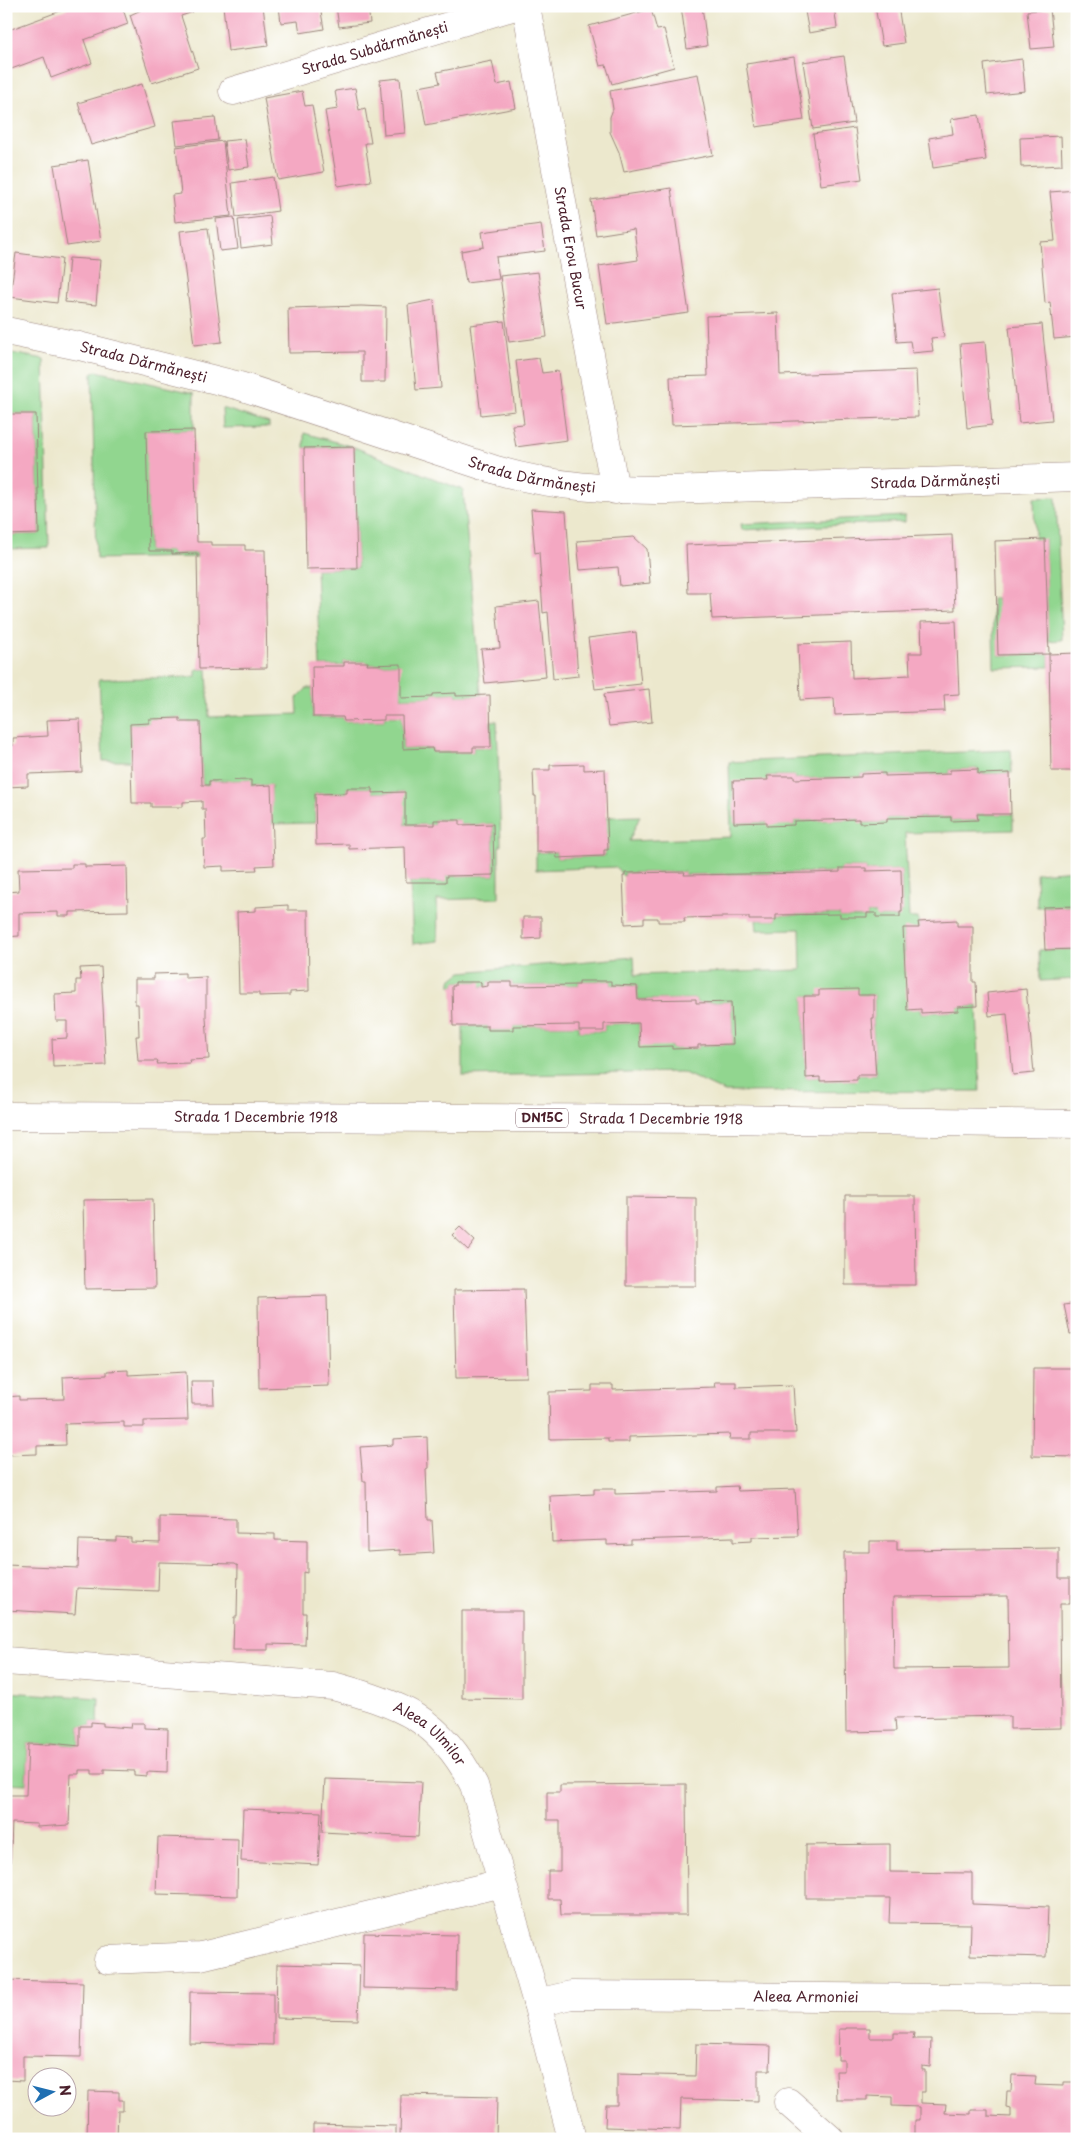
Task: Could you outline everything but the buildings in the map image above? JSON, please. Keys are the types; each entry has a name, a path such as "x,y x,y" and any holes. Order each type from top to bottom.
{"street":[{"name":"Strada Subdărmănești","path":"234,91 515,6"},
{"name":"Strada Erou Bucur","path":"526,6 615,490"},
{"name":"Strada Dărmănești","path":"6,331 79,346 240,386 531,480 586,488 678,490 1077,477"},
{"name":"Strada 1 Decembrie 1918","path":"6,1116 721,1119 1077,1124"},
{"name":"Aleea Ulmilor","path":"6,1661 334,1686 378,1698 412,1713 446,1742 463,1763 474,1785 537,2003 572,2139"},
{"path":"108,1960 201,1956 502,1883"},
{"name":"Aleea Armoniei","path":"537,2003 571,1995 1077,1999"},
{"path":"788,2102 830,2139"}],"green space":[{"path":"6,352 44,359 49,548 6,549 6,535 39,534 36,414 6,414"},
{"path":"96,371 194,393 194,430 147,431 149,551 172,551 172,554 197,553 197,557 96,559 92,373"},
{"path":"222,408 269,423 269,427 223,428"},
{"path":"304,433 354,447 304,448"},
{"path":"354,447 463,490 481,696 456,696 456,693 433,694 433,697 401,698 400,664 367,665 367,662 344,662 344,666 320,666 316,569 357,568"},
{"path":"1056,497 1062,640 1048,641 1045,540 1035,540 1034,498"},
{"path":"905,516 905,522 742,530 741,524"},
{"path":"992,598 997,598 999,655 1049,654 1049,667 994,668"},
{"path":"196,669 207,669 209,717 298,714 297,698 307,688 313,688 313,717 343,717 344,721 384,720 384,716 402,716 403,749 432,748 433,752 473,752 473,747 491,747 491,721 497,721 501,846 499,846 499,898 437,900 438,941 413,944 410,882 446,882 446,876 494,875 493,824 460,825 459,820 434,820 434,825 405,825 404,792 372,793 371,788 347,788 347,793 315,794 315,823 271,824 271,785 251,786 250,780 209,781 209,785 202,785 200,722 180,722 180,718 150,719 149,723 131,724 132,761 103,761 99,679 196,677"},
{"path":"1011,750 1012,773 978,774 978,769 950,770 950,774 885,776 885,773 861,774 860,777 794,779 794,776 767,776 768,780 734,823 767,822 794,825 794,821 859,819 860,823 886,822 887,818 951,817 951,821 978,820 977,814 1013,814 1013,830 905,833 909,918 918,918 919,928 903,929 904,953 921,1013 957,1011 958,1007 977,1006 980,1091 725,1092 682,1072 463,1076 463,1026 488,1026 488,1030 513,1030 513,1026 579,1025 579,1031 604,1031 604,1024 639,1023 640,1046 670,1045 672,1049 698,1048 698,1045 733,1044 731,1002 696,1003 696,999 638,1000 637,986 611,985 611,981 579,981 579,985 512,986 512,982 489,982 488,986 481,987 480,982 455,982 455,986 451,986 451,980 461,972 634,957 635,975 801,970 800,929 757,930 756,920 776,920 776,915 840,914 840,917 867,917 867,913 876,913 877,917 899,917 900,912 902,912 901,870 866,871 866,868 840,868 840,872 684,875 684,872 625,873 625,876 623,876 616,867 536,870 536,852 556,852 557,858 604,856 604,850 608,850 606,817 640,816 629,841 731,837 729,762","holes":["874,995 874,1018 872,1018 876,1075 857,1075 856,1080 820,1081 820,1077 806,1078 804,996"]},
{"path":"1077,870 1077,906 1037,907 1036,873"},
{"path":"1077,949 1077,979 1040,981 1039,950"},
{"path":"6,1692 99,1698 98,1722 91,1722 91,1726 80,1726 80,1746 51,1743 50,1745 28,1744 26,1784 6,1783"}]}
